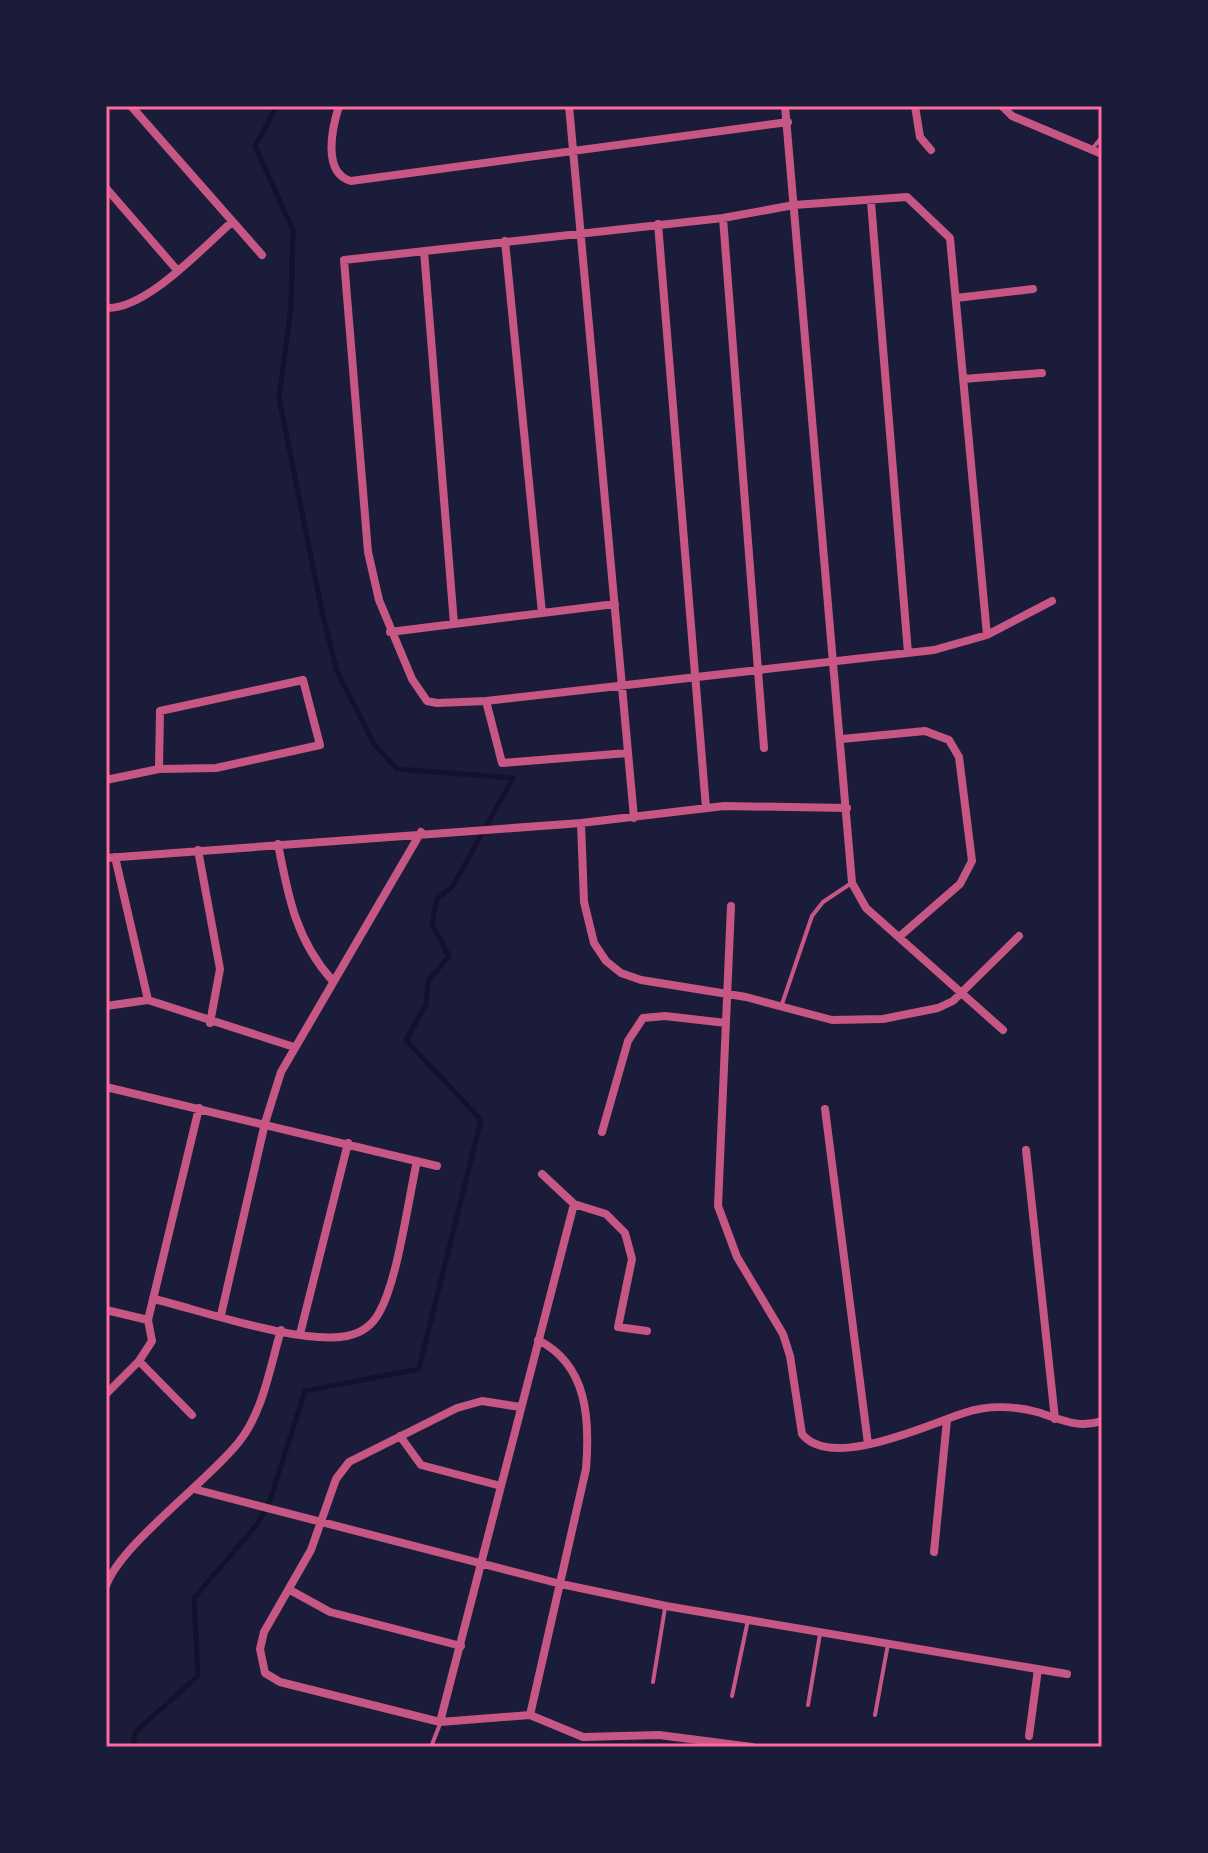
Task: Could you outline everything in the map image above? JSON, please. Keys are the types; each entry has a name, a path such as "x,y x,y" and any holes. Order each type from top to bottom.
{"street":[{"path":"131,106 262,255"},
{"path":"339,106 332,129 335,171 340,178 351,181 788,122"},
{"path":"569,106 634,818"},
{"path":"785,106 842,739 852,883 866,908 1003,1030"},
{"path":"915,106 920,137 931,150"},
{"path":"1002,106 1012,116 1102,154"},
{"path":"106,188 177,270"},
{"path":"987,635 950,238 907,197 871,202 794,205 723,218 344,260 368,552 390,632 418,691 427,701 486,701 908,653 963,644 987,635 1052,601"},
{"path":"871,202 908,653"},
{"path":"723,218 764,748"},
{"path":"106,308 119,309 143,297 232,222"},
{"path":"658,224 706,808"},
{"path":"505,241 542,613"},
{"path":"424,251 454,624"},
{"path":"956,298 1033,289"},
{"path":"963,379 1042,373"},
{"path":"390,632 615,604"},
{"path":"106,780 159,769 216,768 320,745 303,680 160,711 159,769"},
{"path":"486,701 502,763 628,753"},
{"path":"842,739 925,731 949,740 959,757 972,861 960,884 899,937"},
{"path":"148,1000 110,858 421,832 581,823 706,808 847,808"},
{"path":"581,823 588,927 606,961 621,973 641,980 727,994 832,1020 883,1019 938,1008 963,992 1019,936"},
{"path":"221,1315 265,1123 294,1047 421,832"},
{"path":"278,844 300,937 313,959 332,980"},
{"path":"198,850 220,969 210,1023"},
{"path":"731,906 717,1184 724,1228 783,1334 790,1356 802,1434 818,1445 868,1444 914,1434 963,1413 996,1407 1038,1413 1081,1425 1102,1421"},
{"path":"106,1006 148,1000 210,1023 294,1047"},
{"path":"602,1132 628,1041 643,1018 665,1016 726,1023"},
{"path":"106,1087 437,1166"},
{"path":"106,1394 139,1361 152,1341 148,1320 199,1108"},
{"path":"825,1109 868,1444"},
{"path":"300,1334 348,1143"},
{"path":"1026,1150 1055,1419"},
{"path":"154,1299 300,1334 346,1336 371,1325 380,1312 417,1161"},
{"path":"542,1174 574,1204 606,1214 625,1233 632,1259 618,1327 647,1331"},
{"path":"440,1722 574,1204"},
{"path":"106,1310 148,1320"},
{"path":"106,1586 123,1559 239,1443 255,1417 281,1330"},
{"path":"530,1715 586,1469 590,1429 585,1398 571,1370 554,1348 538,1340"},
{"path":"139,1361 192,1415"},
{"path":"520,1407 482,1401 457,1408 349,1462 336,1479 323,1522 290,1590 264,1632 260,1649 265,1673 280,1682 440,1722 530,1715 583,1737 659,1735 752,1747"},
{"path":"934,1552 947,1420"},
{"path":"400,1436 421,1465 501,1486"},
{"path":"194,1489 561,1584 666,1606 1067,1674"},
{"path":"290,1590 330,1612 461,1646"},
{"path":"1029,1736 1038,1669"}],"lane":[{"path":"1091,150 1102,137"},
{"path":"781,1007 812,916 823,902 852,883"},
{"path":"653,1682 666,1606"},
{"path":"732,1696 748,1620"},
{"path":"808,1705 820,1632"},
{"path":"875,1715 888,1644"},
{"path":"431,1747 440,1722"}],"waterway":[{"path":"133,1747 135,1732 198,1676 194,1598 258,1523 270,1500 305,1391 419,1369 481,1120 406,1040 426,1005 428,981 449,956 432,924 437,899 453,886 513,778 397,769 374,744 337,671 279,398 291,307 293,230 255,146 277,106"}]}
